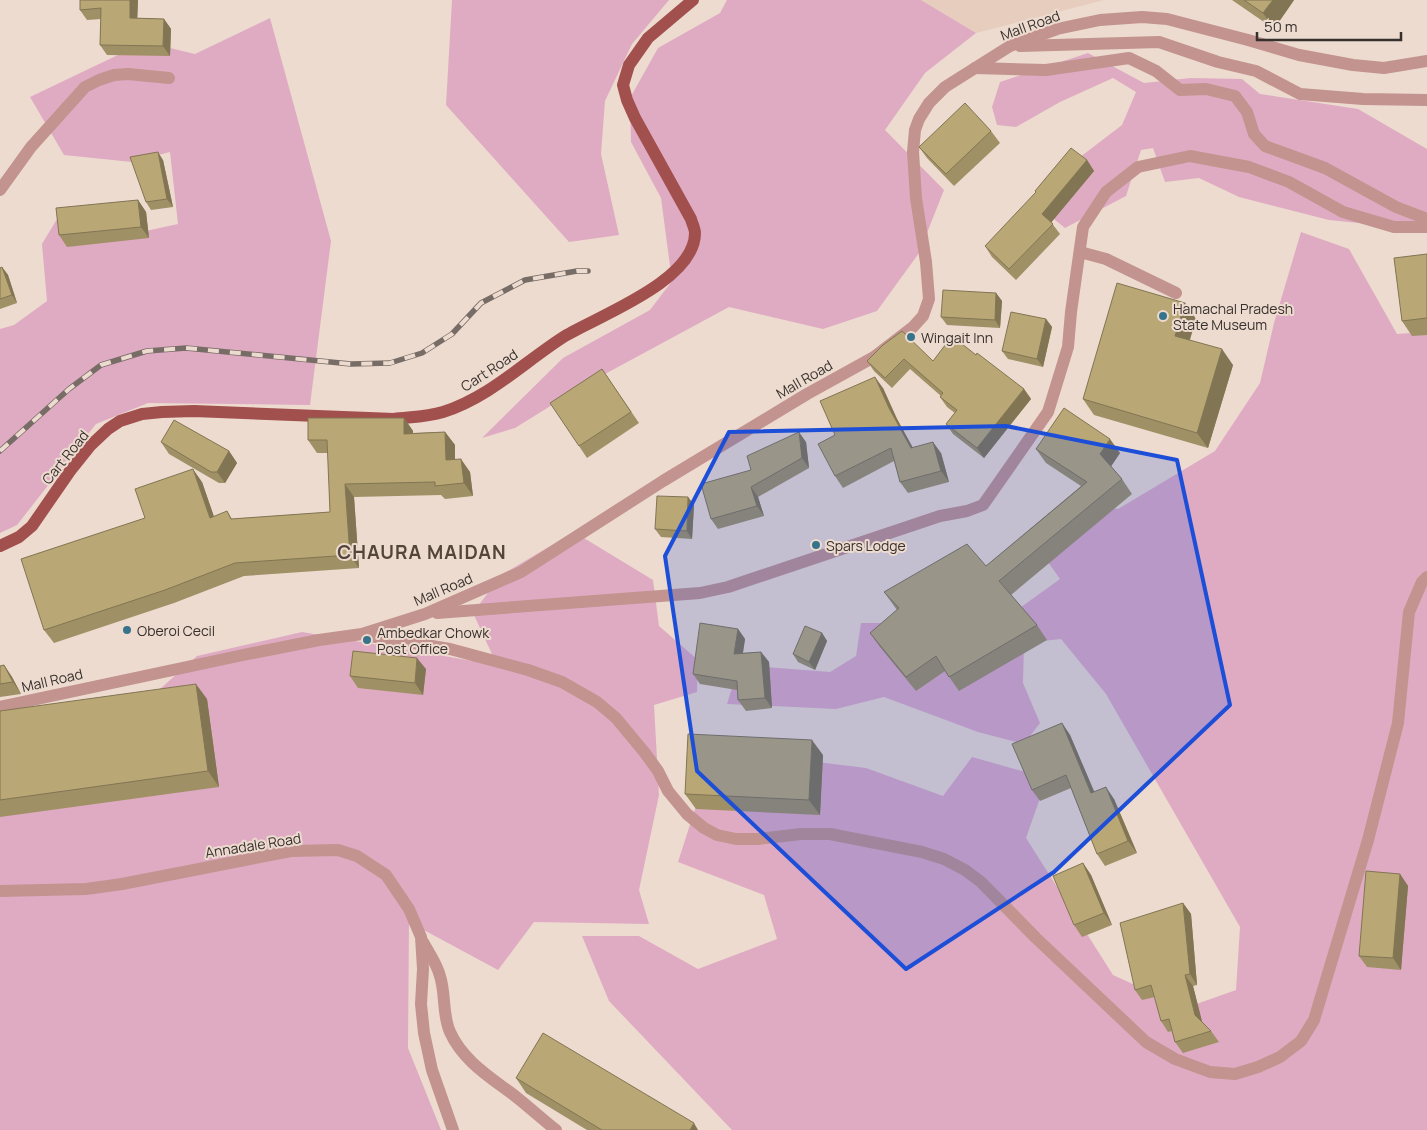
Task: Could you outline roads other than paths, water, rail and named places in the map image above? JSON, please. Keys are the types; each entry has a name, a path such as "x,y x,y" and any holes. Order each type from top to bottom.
{"main road":[{"name":"Cart Road","path":"0,546 19,537 32,526 70,471 90,446 108,429 120,421 142,414 194,411 394,418 441,413 484,394 566,336 635,300 660,282 688,255 695,232 691,219 635,118 627,100 624,85 629,64 648,38 693,0"}],"street":[{"name":"Mall Road","path":"0,707 243,655 319,640 362,634 424,614 521,572 537,563 611,513 680,470 807,394 874,357 913,327 923,316 929,299 926,262 916,198 913,152 915,130 924,111 945,87 1010,46 1057,29 1100,20 1142,17 1167,19 1298,55 1352,65 1384,68 1427,61"},
{"path":"1010,46 1159,42 1218,62 1256,71 1300,94 1363,99 1427,100"},
{"path":"975,68 1046,70 1128,58 1156,70 1180,90 1206,89 1235,96 1247,112 1254,134 1265,146 1325,168 1396,207 1427,220"},
{"path":"0,190 31,147 85,87 114,75 128,74 169,78"},
{"path":"424,614 700,593 728,587 940,516 967,512 979,507 993,493 1048,412 1068,348 1083,227 1106,192 1138,166 1190,156 1249,167 1289,182 1343,212 1394,227 1427,227"},
{"path":"1080,252 1106,259 1176,293"},
{"path":"362,634 450,649 528,670 562,682 597,702 616,718 645,753 658,771 668,791 687,814 704,828 717,835 736,839 751,839 801,834 830,834 922,852 944,859 965,870 981,882 1036,938 1146,1042 1174,1060 1210,1072 1235,1074 1258,1068 1280,1057 1301,1041 1314,1020 1368,840 1398,723 1409,612 1422,582 1427,577"},
{"name":"Annadale Road","path":"0,891 86,889 122,884 291,851 338,850 357,856 386,875 409,909 421,937 423,969 421,1004 424,1033 432,1070 453,1130"},
{"path":"421,937 440,976 445,1016 450,1032 458,1047 469,1061 556,1130"}],"railway":[{"path":"0,451 69,389 101,365 147,351 186,348 351,364 390,363 422,353 452,334 481,303 525,280 577,271 588,271"}],"place":[{"name":"Hamachal Pradesh State Museum","path":"1163,316"},
{"name":"Wingait Inn","path":"911,337"},
{"name":"Spars Lodge","path":"816,545"},
{"name":"Oberoi Cecil","path":"127,630"},
{"name":"Ambedkar Chowk Post Office","path":"367,640"}],"district":[{"name":"CHAURA MAIDAN","path":"422,552"}]}
